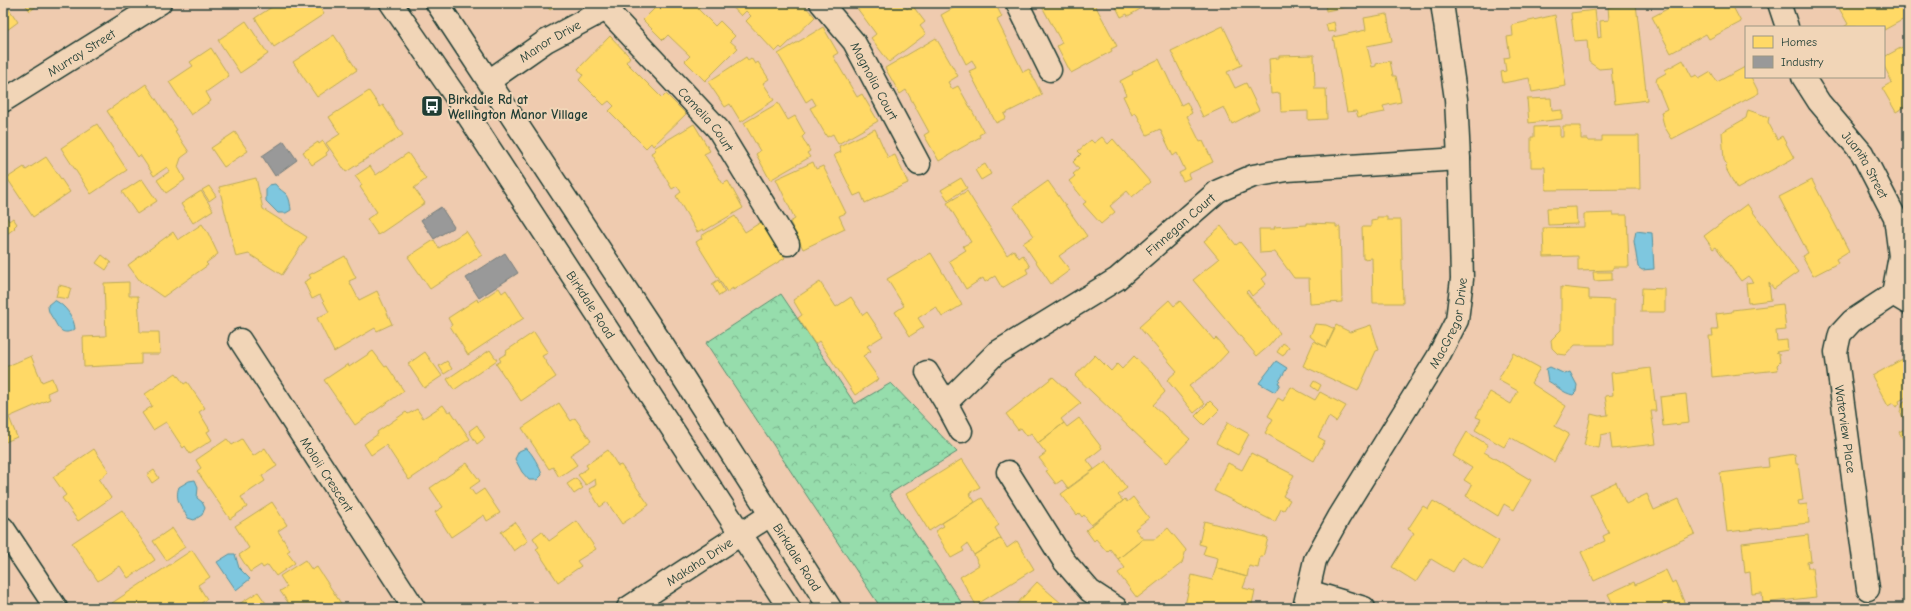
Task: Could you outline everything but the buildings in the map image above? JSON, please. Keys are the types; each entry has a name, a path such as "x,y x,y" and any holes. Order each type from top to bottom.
{"street":[{"name":"Murray Street","path":"3,101 160,3"},
{"name":"Birkdale Road","path":"391,3 454,94 788,608"},
{"name":"Birkdale Road","path":"437,3 658,338 830,608"},
{"name":"Magnolia Court","path":"822,3 854,42 919,164"},
{"path":"1017,3 1050,70"},
{"name":"MacGregor Drive","path":"1306,599 1316,560 1336,523 1438,357 1457,320 1462,279 1459,159 1456,99 1442,3"},
{"path":"1779,3 1787,26"},
{"name":"Manor Drive","path":"489,81 546,41 609,6"},
{"name":"Camelia Court","path":"609,6 718,129 788,244"},
{"name":"Juanita Street","path":"1804,78 1819,102 1862,153 1895,217 1900,256 1900,298"},
{"name":"Finnegan Court","path":"946,403 996,353 1117,279 1218,191 1253,176 1287,170 1459,159"},
{"name":"Waterview Place","path":"1868,589 1836,352 1840,334 1852,321 1900,298"},
{"name":"Moloii Crescent","path":"240,340 414,608"},
{"path":"927,372 961,431"},
{"path":"1008,472 1064,561 1090,591 1116,608"},
{"name":"Makaha Drive","path":"628,608 770,515"},
{"path":"3,528 56,608"},
{"path":"1306,599 1364,608"}],"green space":[{"path":"781,294 855,404 891,383 957,452 889,494 965,608 881,608 706,343"}],"water":[{"path":"275,184 288,196 291,210 286,213 278,213 266,201 266,189 269,185"},
{"path":"1636,231 1652,233 1654,269 1642,270 1638,267 1634,241"},
{"path":"54,300 62,305 68,312 73,320 75,329 68,332 63,332 59,328 50,314 48,305"},
{"path":"1276,361 1287,368 1278,383 1280,384 1275,392 1259,383"},
{"path":"1550,367 1565,374 1570,372 1577,385 1576,392 1573,395 1563,391 1548,381 1546,369"},
{"path":"526,448 533,456 541,472 542,475 537,480 529,480 522,472 515,459 519,451"},
{"path":"195,480 198,487 197,498 202,502 205,508 202,515 194,520 188,518 179,503 177,496 179,487 189,481"},
{"path":"230,554 235,554 239,568 250,579 236,590 217,562"}],"place":[{"name":"Birkdale Rd at Wellington Manor Village","path":"432,106"}]}
